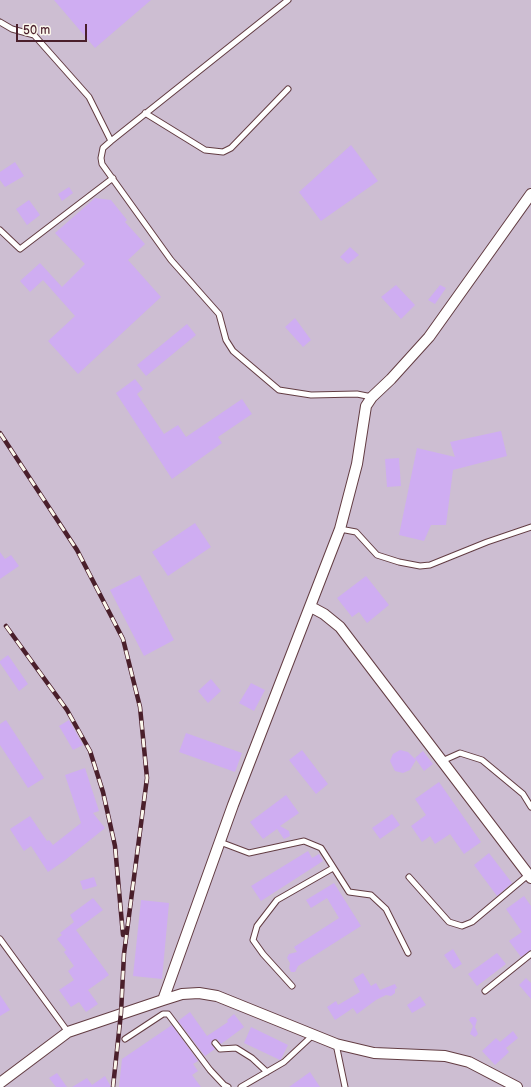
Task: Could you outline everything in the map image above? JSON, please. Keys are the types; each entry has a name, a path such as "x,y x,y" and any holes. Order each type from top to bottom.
{"street":[{"path":"163,1000 220,842 340,529 357,464 366,406 372,397 391,380 429,337 531,194"},
{"path":"311,607 324,614 340,627 530,876"},
{"path":"0,1083 68,1032 182,994 199,993 217,996 336,1044 374,1054 445,1056 469,1062 517,1087"}],"lane":[{"path":"288,0 103,148 101,158 102,164 171,260 218,314 226,340 232,351 280,390 311,395 357,394 372,397"},
{"path":"0,22 12,29 34,35 89,97 111,141"},
{"path":"145,113 205,150 223,152 230,148 288,90"},
{"path":"0,230 20,249 113,178"},
{"path":"340,529 356,532 377,554 399,562 420,566 430,565 487,542 531,527"},
{"path":"442,761 460,753 482,760 522,794 531,807"},
{"path":"220,842 249,853 304,842 321,848 348,892 371,895 386,909 408,953"},
{"path":"292,986 263,954 253,940 257,926 277,900 333,868"},
{"path":"409,877 449,922 462,926 472,922 530,876"},
{"path":"0,939 68,1032"},
{"path":"485,991 531,954"},
{"path":"124,1039 163,1014 168,1014 210,1070 224,1085 228,1087"},
{"path":"241,1087 284,1062 313,1035"},
{"path":"215,1043 220,1049 236,1048 252,1058 267,1072"},
{"path":"336,1044 345,1087"}],"shaded area":[{"path":"0,0 531,0 531,1087 0,1087"}],"building":[{"path":"54,0 151,0 95,48"},
{"path":"351,145 378,181 321,221 299,192"},
{"path":"15,162 24,176 5,187 0,180 0,172"},
{"path":"69,187 73,193 62,201 58,194"},
{"path":"95,198 111,200 127,220 125,222 145,244 128,260 161,297 78,374 48,341 75,316 43,280 30,292 20,281 40,263 62,287 85,264 55,233"},
{"path":"29,200 40,215 27,225 16,209"},
{"path":"350,247 359,255 348,264 340,257"},
{"path":"396,285 415,305 401,319 381,297"},
{"path":"440,285 446,288 435,304 428,300"},
{"path":"295,318 311,340 303,347 285,327"},
{"path":"187,324 196,335 146,376 137,365"},
{"path":"135,379 143,389 137,394 164,434 178,425 186,437 242,399 252,414 218,437 222,443 172,479 116,393"},
{"path":"501,431 507,456 453,470 446,525 431,525 424,541 399,535 417,448 455,457 450,442"},
{"path":"399,458 401,486 387,487 385,459"},
{"path":"195,523 211,547 168,576 152,552"},
{"path":"0,552 5,559 11,555 19,566 0,579"},
{"path":"140,575 174,640 144,656 110,590"},
{"path":"366,576 389,605 367,623 359,612 352,617 337,598"},
{"path":"8,655 28,684 19,691 0,663 0,661"},
{"path":"211,679 221,691 208,703 198,691"},
{"path":"251,683 265,690 254,711 239,703"},
{"path":"6,720 44,778 28,788 0,745 0,724"},
{"path":"69,720 83,745 73,750 59,726"},
{"path":"186,733 242,753 235,772 179,752"},
{"path":"302,750 328,784 316,794 289,760"},
{"path":"400,750 408,752 416,760 410,770 403,773 395,771 390,761 393,754"},
{"path":"423,751 433,764 424,771 415,758"},
{"path":"85,768 99,811 93,813 105,828 48,872 31,846 24,851 10,829 30,816 47,841 49,840 53,845 81,823 65,775"},
{"path":"439,782 481,842 464,854 450,834 435,844 430,836 422,842 411,826 426,815 415,799"},
{"path":"286,795 299,813 280,826 289,831 290,836 284,839 277,829 263,839 250,822"},
{"path":"392,814 400,825 380,839 372,828"},
{"path":"308,851 312,858 319,854 323,861 261,901 251,886"},
{"path":"489,853 512,883 497,896 474,865"},
{"path":"94,877 97,886 83,890 80,881"},
{"path":"334,883 361,926 298,966 295,972 291,972 289,968 290,963 287,958 289,954 297,952 294,947 339,918 327,898 311,908 306,900"},
{"path":"524,896 531,906 531,950 521,957 509,941 522,932 506,909"},
{"path":"93,898 103,910 76,930 109,975 88,990 98,1004 86,1012 79,1002 71,1007 59,990 74,980 68,971 74,966 64,952 66,950 57,939 62,935 60,933 74,922 70,915"},
{"path":"141,900 169,903 162,979 133,976"},
{"path":"453,949 462,964 454,969 444,955"},
{"path":"497,953 506,964 477,986 468,974"},
{"path":"363,973 371,986 376,983 380,990 395,984 397,988 395,989 395,993 391,996 386,995 376,1000 357,1014 353,1008 335,1020 327,1007 336,1001 338,1005 360,992 353,979"},
{"path":"526,978 531,983 531,999 519,985"},
{"path":"0,995 10,1010 0,1016"},
{"path":"420,996 426,1005 412,1013 407,1005"},
{"path":"190,1012 207,1036 228,1022 227,1020 234,1014 244,1027 221,1044 217,1039 213,1040 211,1044 215,1049 205,1056 178,1021"},
{"path":"471,1017 475,1017 477,1020 475,1027 478,1034 475,1037 470,1034 473,1026 469,1020"},
{"path":"172,1025 198,1061 193,1064 198,1071 192,1075 201,1087 119,1087 122,1059"},
{"path":"251,1027 288,1045 280,1060 244,1043"},
{"path":"513,1031 518,1038 506,1048 509,1052 495,1065 482,1051 496,1038 500,1042"},
{"path":"310,1072 320,1087 289,1087"},
{"path":"57,1073 67,1087 56,1087 49,1078"},
{"path":"105,1076 111,1087 72,1087 87,1078 92,1085"}],"railway":[{"path":"0,433 77,550 123,639 140,707 147,778 124,954 121,1013 113,1087"},
{"path":"6,626 67,710 90,751 103,792 115,846 123,935"}]}
